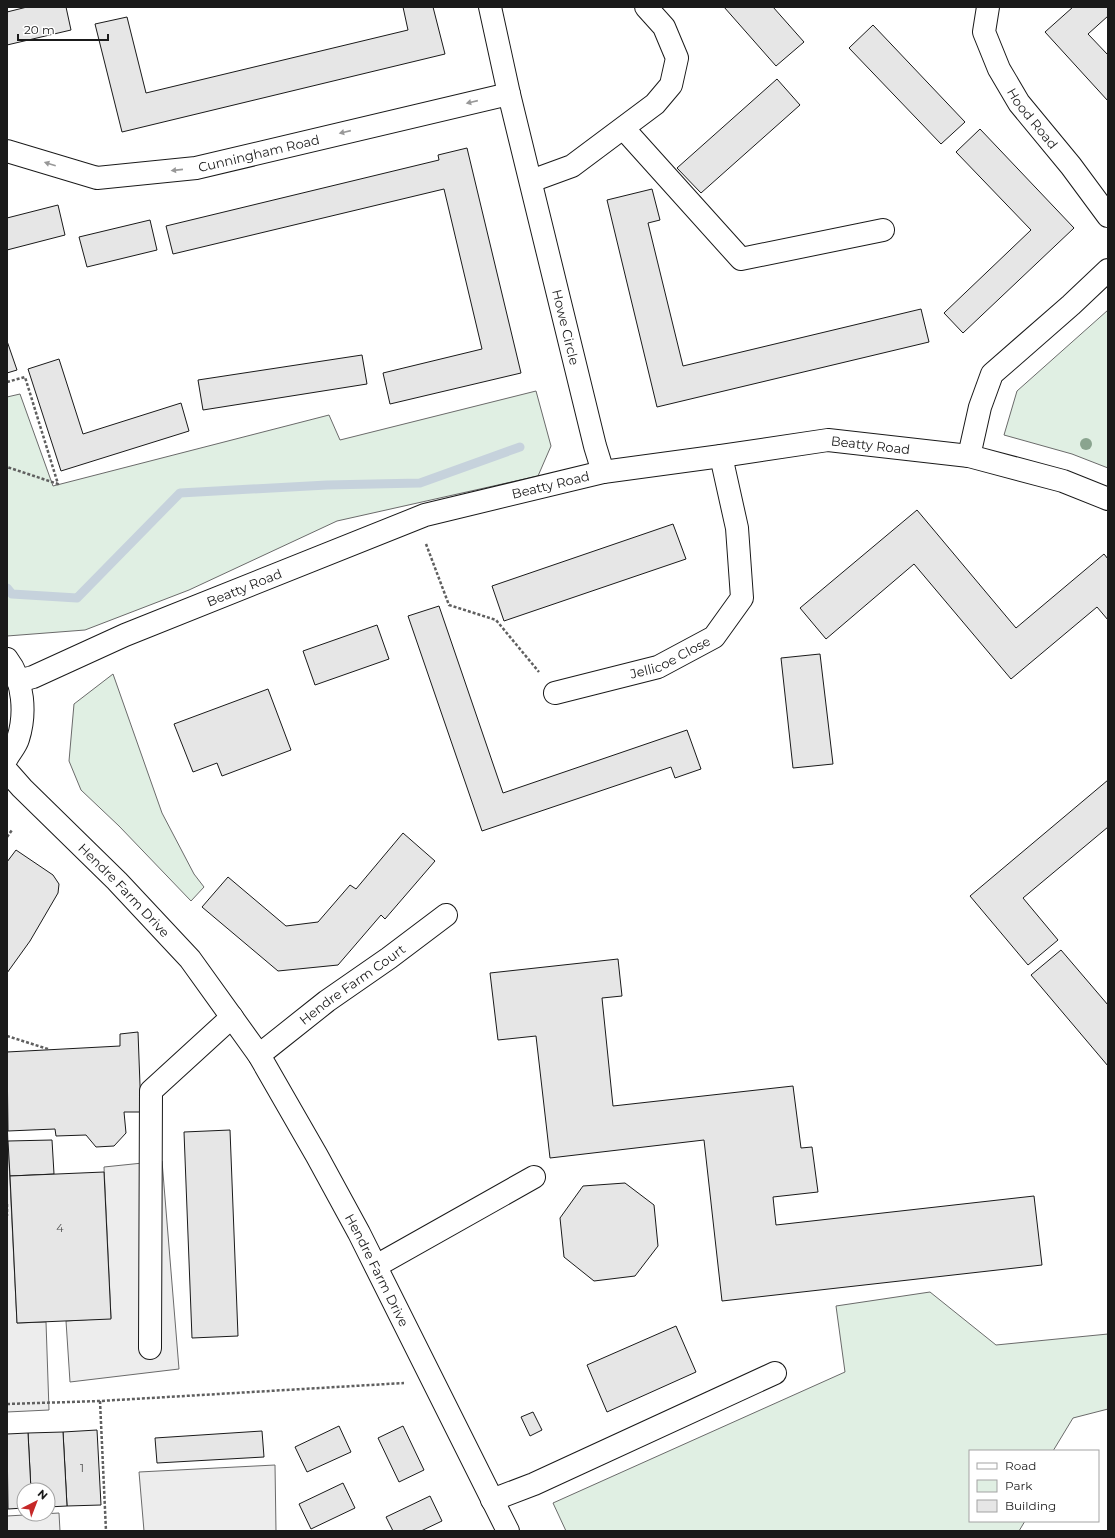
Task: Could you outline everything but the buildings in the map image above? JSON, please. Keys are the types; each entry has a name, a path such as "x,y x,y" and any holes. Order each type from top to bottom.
{"street":[{"name":"Howe Circle","path":"490,7 593,439 603,472"},
{"path":"531,181 572,166 624,129 655,104 671,85 677,58 664,27 646,7"},
{"name":"Hood Road","path":"988,7 984,32 999,69 1019,103 1071,166 1108,216"},
{"name":"Cunningham Road","path":"7,151 96,178 189,168 510,94"},
{"path":"624,129 741,259 883,230"},
{"path":"969,456 980,407 992,374 1071,305 1108,270"},
{"name":"Beatty Road","path":"18,681 33,677 125,634 425,515 603,472 828,440 969,456 1063,481 1108,499"},
{"name":"Jellicoe Close","path":"555,693 658,667 714,637 742,598 737,528 721,456"},
{"path":"7,659 18,681 23,710 17,740 7,758"},
{"name":"Hendre Farm Drive","path":"7,771 22,788 117,881 190,959 259,1055 317,1156 376,1266 508,1531"},
{"name":"Hendre Farm Court","path":"259,1055 327,1001 389,958 446,915"},
{"path":"150,1348 151,1091 232,1016"},
{"path":"376,1266 534,1177"},
{"path":"492,1500 534,1484 775,1373"}],"path":[{"path":"7,382 25,377 58,484 7,467"},
{"path":"425,542 448,605 496,620 555,693"},
{"path":"7,837 12,830"},
{"path":"7,1036 48,1050"},
{"path":"7,1204 7,1216"},
{"path":"7,1404 434,1382"},
{"path":"100,1400 106,1531"}],"green space":[{"path":"1108,310 1108,468 1072,454 1004,435 1017,391"},
{"path":"536,391 551,446 538,476 337,521 189,590 85,630 7,636 7,397 20,394 53,486 329,415 340,440"},
{"path":"113,674 162,813 194,874 204,887 191,901 119,826 81,790 69,761 74,704"},
{"path":"930,1292 996,1345 1108,1334 1108,1409 1073,1418 1054,1450 969,1450 969,1522 1024,1522 1019,1531 566,1531 553,1503 845,1372 836,1306"}],"shaded area":[{"path":"7,1121 17,1323 46,1322 49,1410 7,1412"},
{"path":"162,1161 179,1369 70,1382 66,1321 111,1318 104,1167"},
{"path":"275,1465 276,1531 144,1531 139,1472"},
{"path":"56,1513 59,1513 60,1531 7,1531 7,1516 16,1515 16,1522 56,1522"}],"waterway":[{"path":"7,588 12,594 77,598 180,493 327,485 420,483 520,447"}]}
